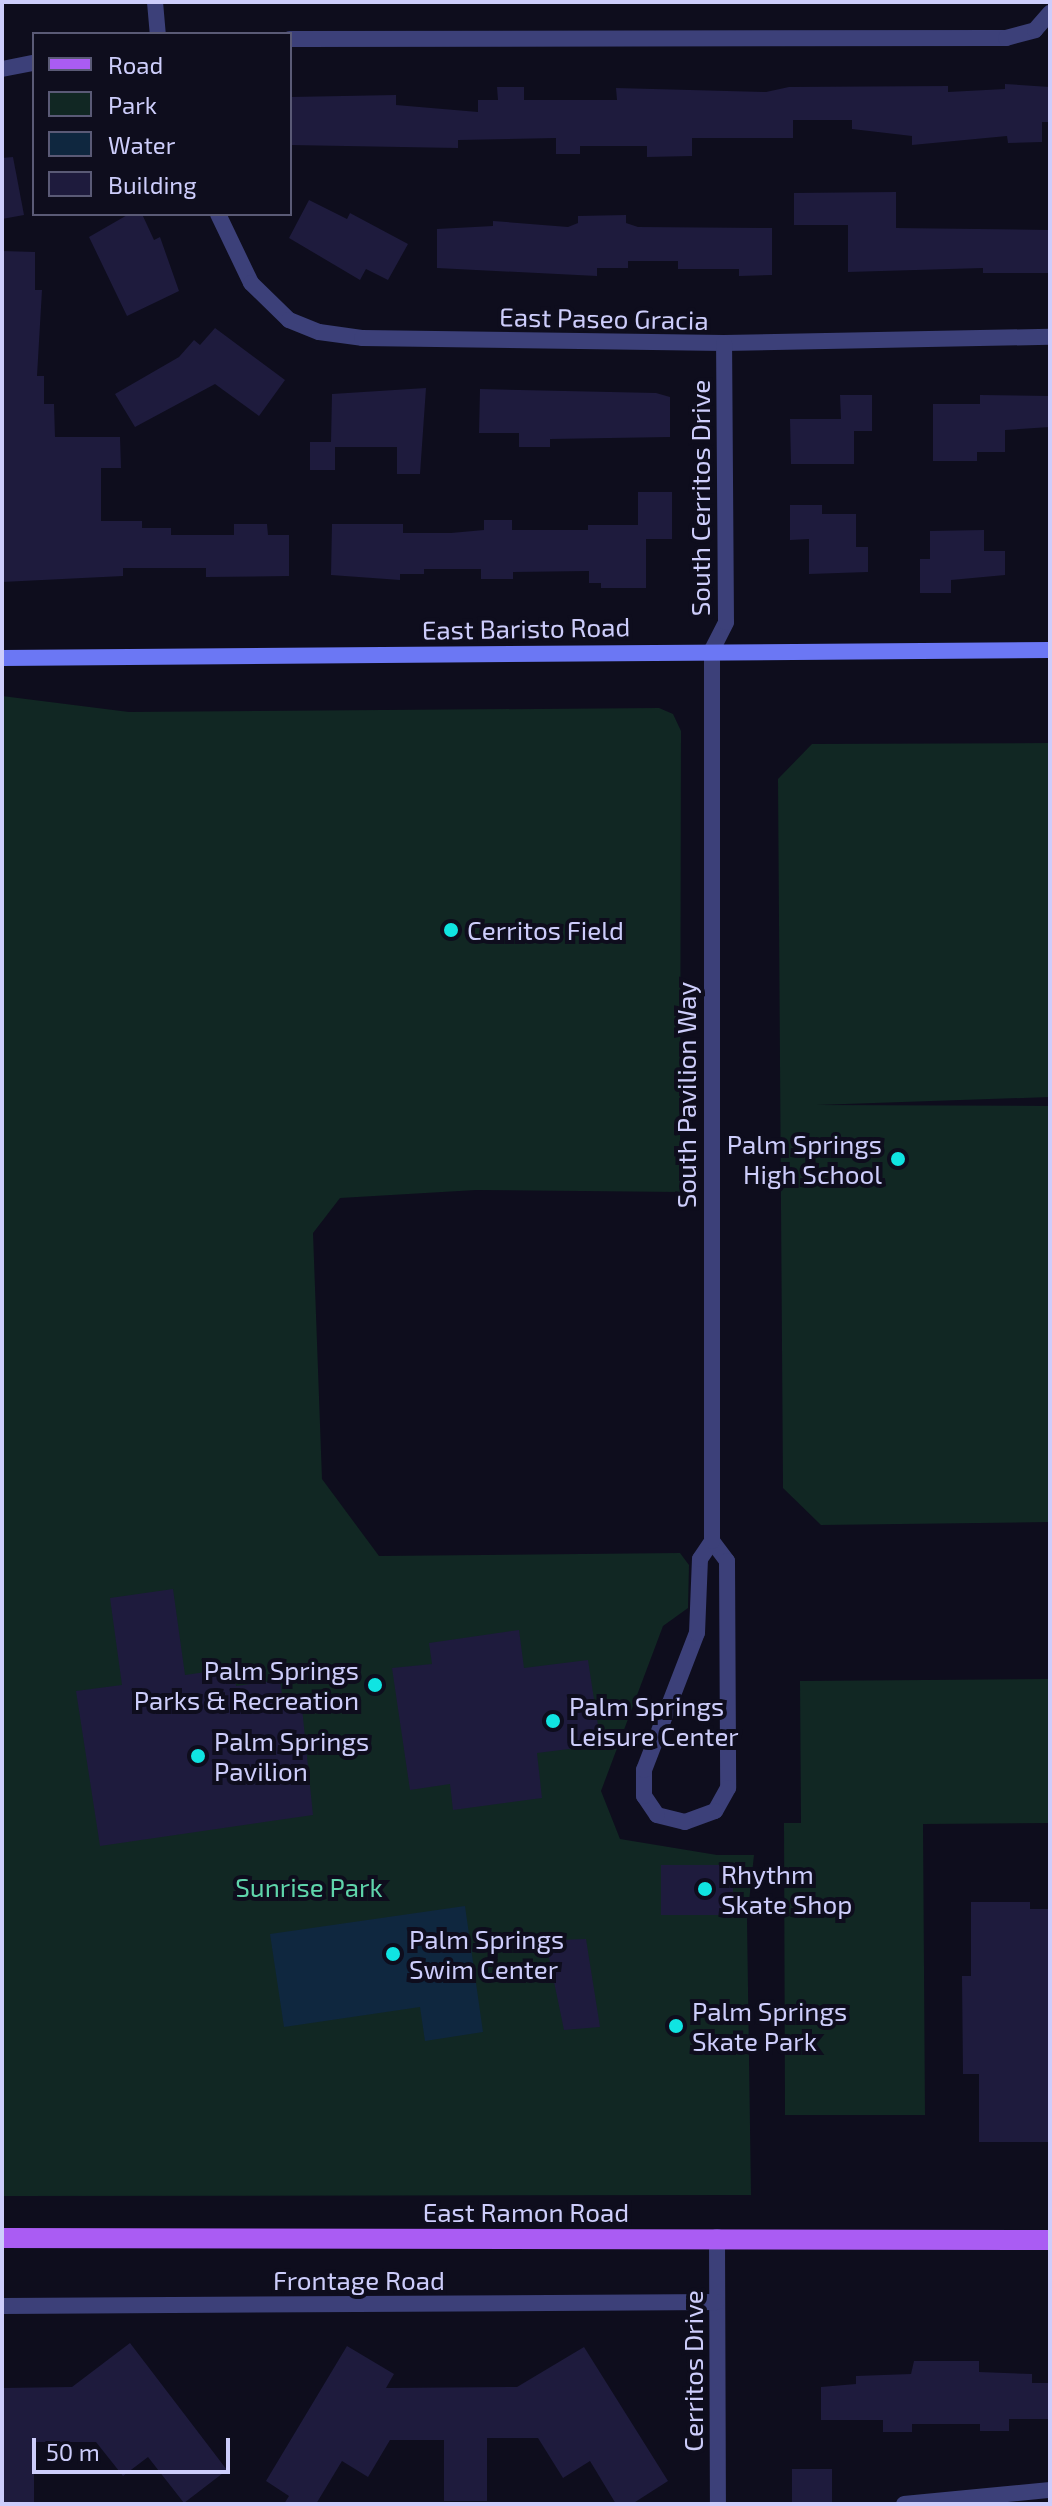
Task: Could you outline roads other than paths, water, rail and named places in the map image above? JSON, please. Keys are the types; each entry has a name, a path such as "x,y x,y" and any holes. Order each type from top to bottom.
{"main road":[{"name":"East Ramon Road","path":"2,2238 1050,2240"}],"street":[{"path":"155,2 158,32"},
{"path":"292,39 1006,38 1035,30 1050,13"},
{"path":"2,69 32,63"},
{"name":"East Paseo Gracia","path":"219,216 251,283 289,320 319,332 362,338 724,343 1050,337"},
{"name":"South Cerritos Drive","path":"712,650 726,622 724,343"},
{"name":"East Baristo Road","path":"2,658 712,650 1050,650"},
{"name":"South Pavilion Way","path":"712,650 712,1541 700,1559 697,1633 644,1770 644,1796 657,1815 685,1822 715,1811 728,1788 727,1561 712,1541"},
{"name":"Cerritos Drive","path":"717,2237 718,2504"},
{"name":"Frontage Road","path":"2,2306 717,2302"},
{"path":"904,2502 1050,2490"}],"water":[{"path":"465,1906 483,2032 425,2041 420,2007 284,2027 270,1934"}],"place":[{"name":"Cerritos Field","path":"451,930"},
{"name":"Palm Springs High School","path":"898,1159"},
{"name":"Palm Springs Parks & Recreation","path":"375,1685"},
{"name":"Palm Springs Leisure Center","path":"553,1721"},
{"name":"Palm Springs Pavilion","path":"198,1756"},
{"name":"Rhythm Skate Shop","path":"705,1889"},
{"name":"Palm Springs Swim Center","path":"393,1954"},
{"name":"Palm Springs Skate Park","path":"676,2026"}],"park label":[{"name":"Sunrise Park","path":"309,1887"}]}
